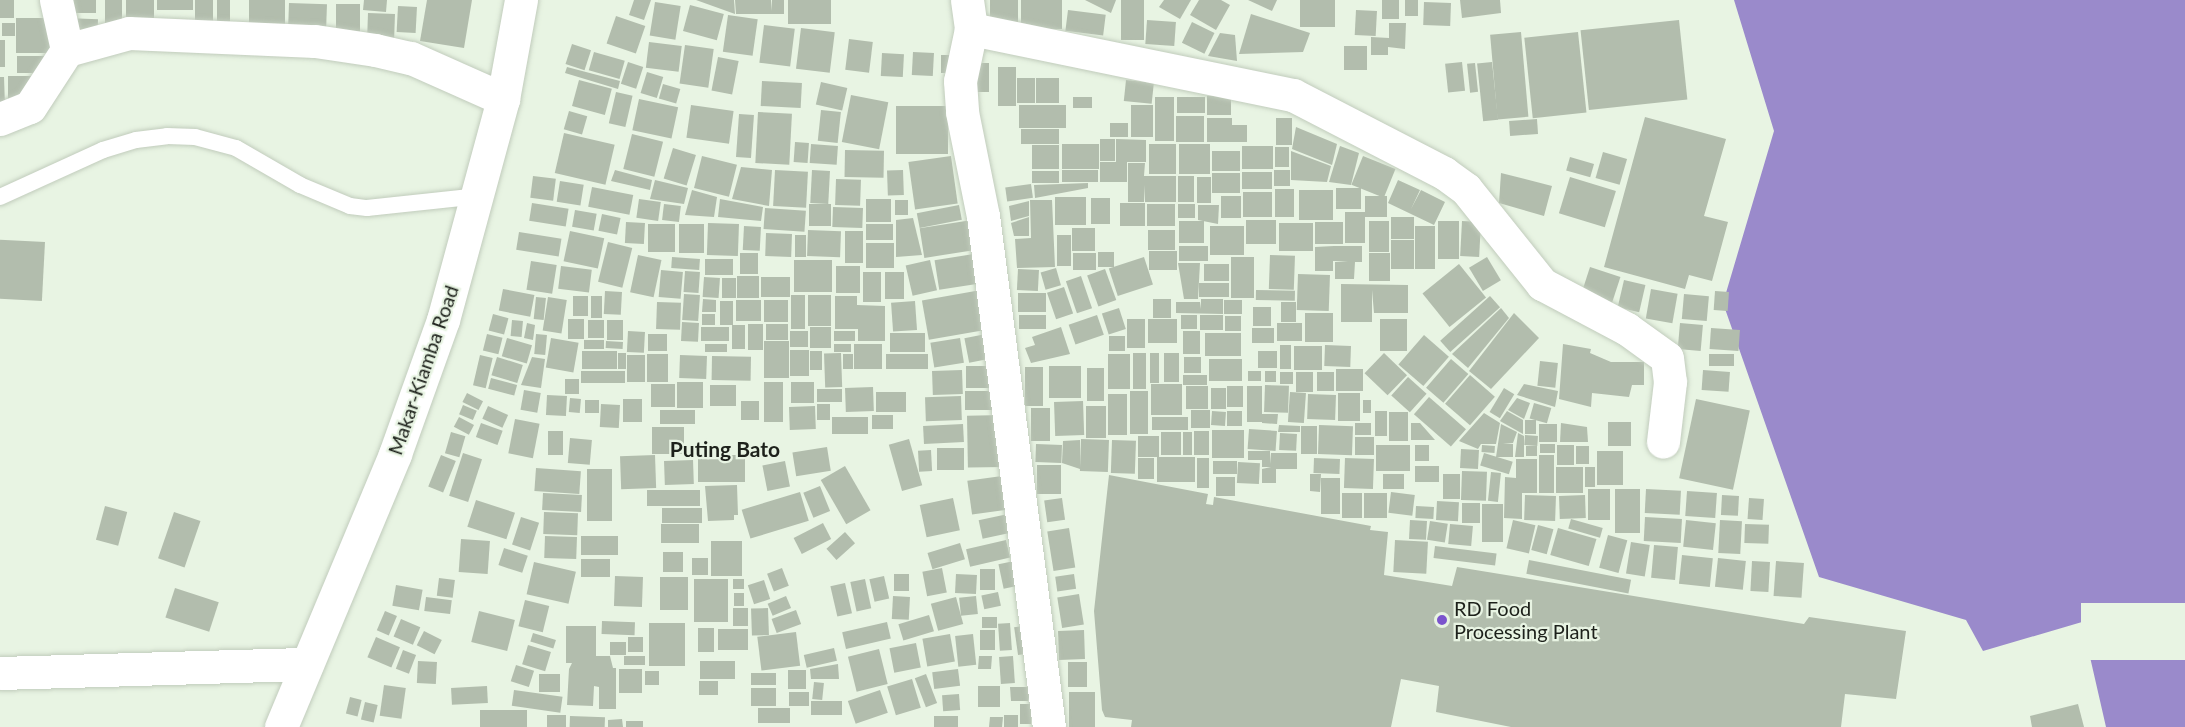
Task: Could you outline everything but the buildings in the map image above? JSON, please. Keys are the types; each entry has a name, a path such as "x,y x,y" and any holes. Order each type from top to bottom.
{"street":[{"path":"56,0 67,50"},
{"name":"Makar-Kiamba Road","path":"281,727 395,454 443,320 479,196 503,99 521,0"},
{"path":"1049,727 983,216 962,112 960,81 969,14 1293,95 1444,173 1466,189 1542,284 1660,349 1667,358 1670,382 1663,442"},
{"path":"0,119 30,107 67,50 129,33 315,41 411,58 503,99"},
{"path":"0,673 307,664"}],"lane":[{"path":"0,197 103,150 136,140 167,136 195,137 236,148 300,185 350,206 367,208 479,196"}],"shaded area":[{"path":"1734,0 2185,0 2185,727 2106,727 2082,622 1983,651 1966,620 1819,577 1723,303 1774,131"}],"pier":[{"path":"2081,603 2185,603 2185,660 2081,660"}],"place":[{"name":"RD Food Processing Plant","path":"1442,620"}],"district":[{"name":"Puting Bato","path":"725,449"}]}
